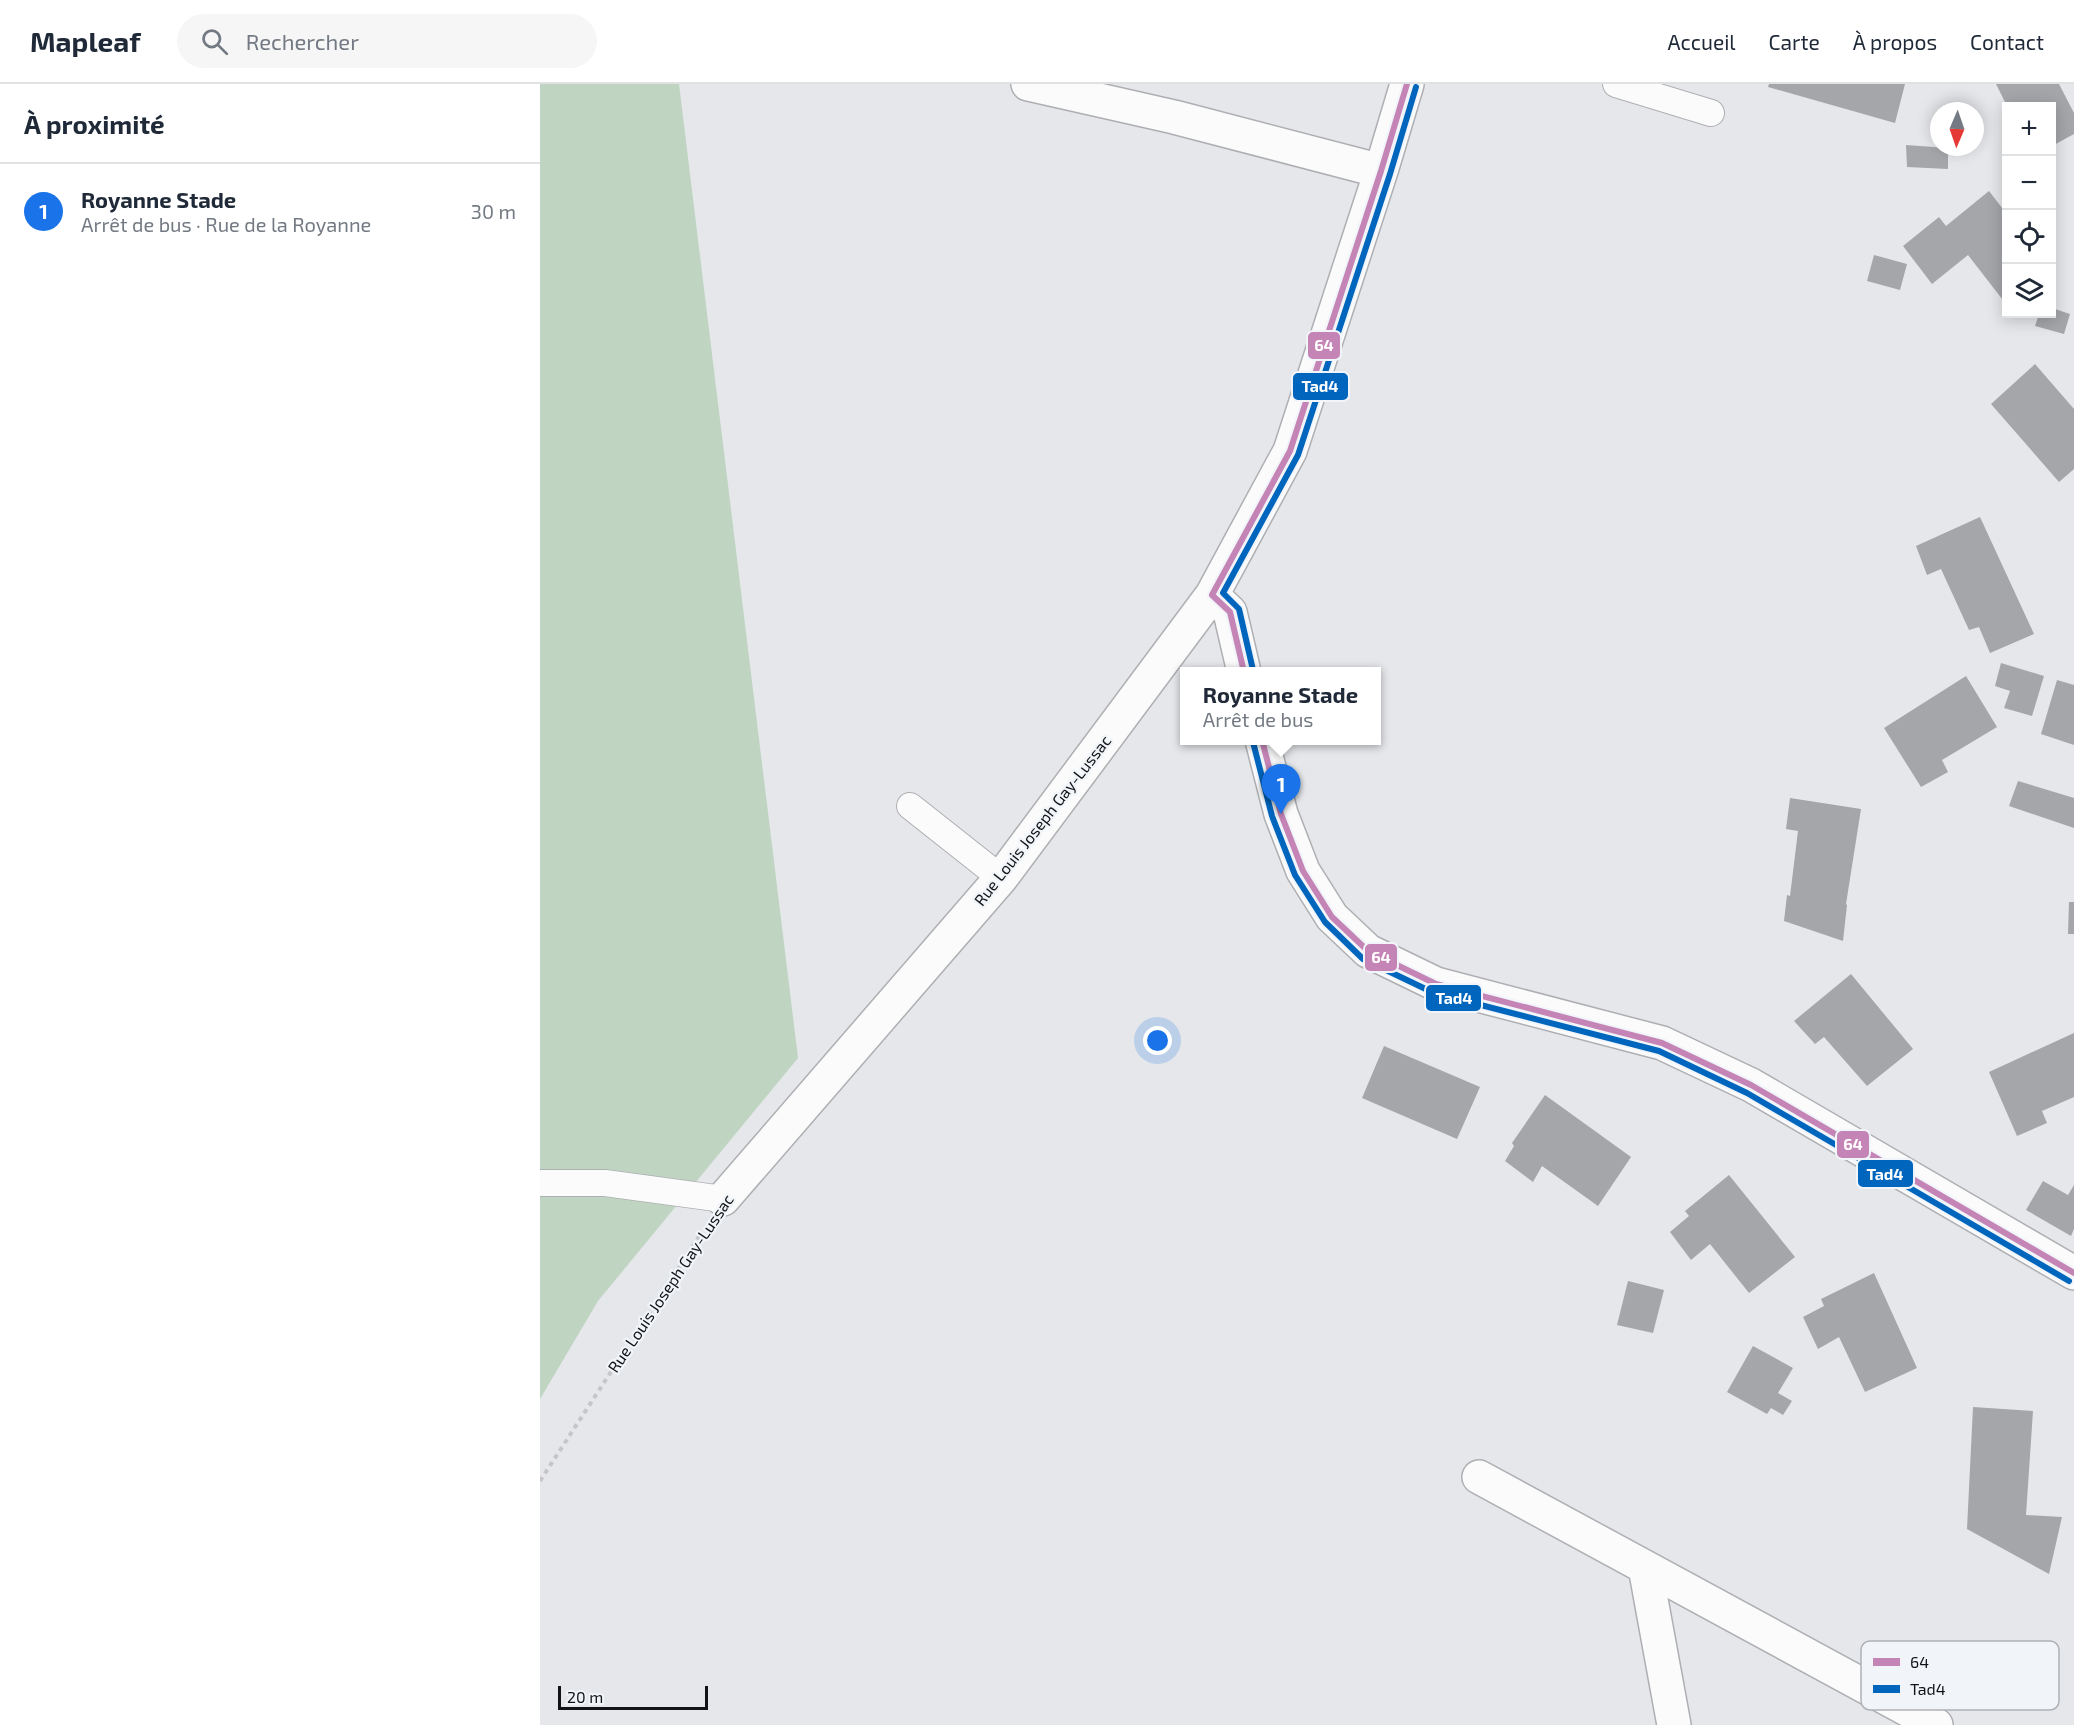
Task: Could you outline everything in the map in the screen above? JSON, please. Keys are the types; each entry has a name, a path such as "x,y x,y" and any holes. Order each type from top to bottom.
{"street":[{"path":"1028,84 1174,117 1381,171"},
{"name":"Rue Louis Joseph Gay-Lussac","path":"723,1199 1001,878 1212,595 1290,451 1407,84"},
{"path":"1212,595 1230,612 1243,667"},
{"path":"1263,745 1281,814 1303,871 1332,917 1368,951 1436,984 1662,1043 1751,1085 2074,1273"},
{"path":"1479,1477 1861,1685"},
{"path":"1645,1568 1674,1725"},
{"path":"1908,1710 1936,1725"}],"lane":[{"path":"1616,84 1711,113"},
{"path":"910,806 1001,878"},
{"path":"540,1183 605,1182 723,1199"}],"path":[{"name":"Rue Louis Joseph Gay-Lussac","path":"540,1481 723,1199"}],"green space":[{"path":"540,84 679,84 798,1058 598,1301 540,1399"}],"building":[{"path":"1769,84 1905,84 1895,123 1768,87"},
{"path":"1996,84 2059,84 2074,113 2074,134 2056,144 2056,102 2005,102"},
{"path":"1906,145 1930,147 1930,156 1948,156 1948,169 1907,167"},
{"path":"1989,191 2002,208 2002,299 1968,255 1932,284 1903,246 1939,217 1946,226"},
{"path":"1874,255 1907,264 1900,290 1867,281"},
{"path":"2056,309 2070,314 2064,334 2035,326 2038,318 2056,318"},
{"path":"2035,364 2074,409 2074,469 2059,482 1991,404"},
{"path":"1980,517 2034,634 1990,653 1979,627 1969,630 1941,569 1927,575 1916,546"},
{"path":"2001,663 2044,676 2032,716 2004,708 2010,691 1995,686"},
{"path":"1966,676 1997,727 1942,760 1948,772 1921,787 1884,728"},
{"path":"2057,680 2074,685 2074,745 2041,734"},
{"path":"2018,781 2074,798 2074,828 2009,806"},
{"path":"1790,798 1861,809 1846,904 1843,941 1784,921 1787,895 1790,896 1798,831 1786,829"},
{"path":"2069,902 2074,902 2074,934 2068,934"},
{"path":"1851,974 1913,1049 1867,1086 1824,1037 1815,1044 1794,1021"},
{"path":"2074,1033 2074,1097 2042,1111 2047,1123 2017,1136 1989,1072"},
{"path":"1384,1046 1480,1087 1457,1139 1362,1098"},
{"path":"1545,1095 1631,1157 1598,1206 1542,1166 1533,1182 1505,1161 1514,1146 1512,1143"},
{"path":"1729,1175 1795,1257 1749,1293 1710,1244 1691,1260 1670,1232 1689,1216 1685,1211"},
{"path":"2043,1181 2068,1195 2074,1185 2074,1229 2071,1236 2026,1210"},
{"path":"1874,1273 1917,1368 1865,1392 1839,1337 1818,1349 1803,1317 1824,1306 1821,1299"},
{"path":"1628,1281 1664,1290 1653,1333 1617,1325"},
{"path":"1753,1346 1793,1368 1778,1393 1792,1401 1783,1415 1771,1408 1767,1414 1727,1392"},
{"path":"1973,1407 2033,1411 2026,1515 2062,1517 2049,1574 1967,1529"}],"transit line":[{"name":"64","path":"1212,595 1290,451 1407,84"},
{"name":"Tad4","path":"1252,667 1239,609 1223,593 1298,455 1390,174 1416,87"},
{"name":"64","path":"1212,595 1230,612 1243,667"},
{"name":"Tad4","path":"1254,745 1272,816 1295,875 1325,922 1363,959 1434,993 1659,1051 1747,1093 2069,1281"},
{"name":"64","path":"1263,745 1281,814 1303,871 1332,917 1368,951 1436,984 1662,1043 1751,1085 2074,1273"}],"place":[{"name":"Royanne Stade","path":"1281,814"}]}
